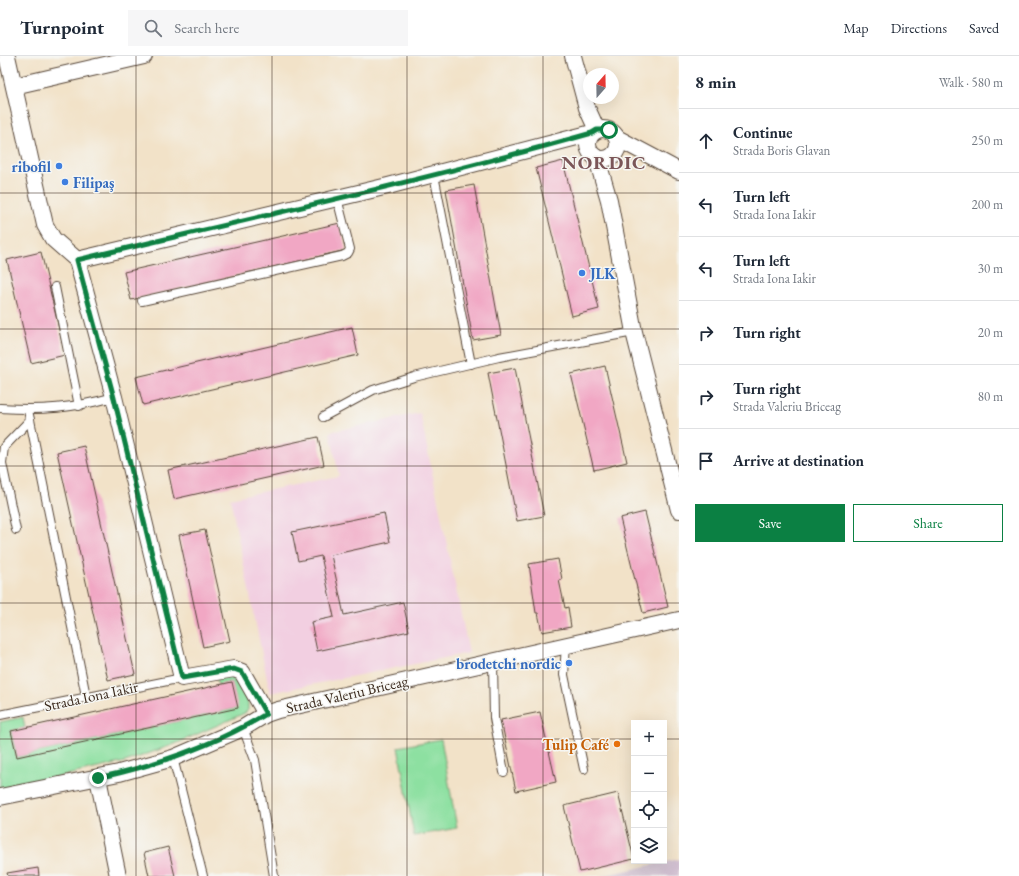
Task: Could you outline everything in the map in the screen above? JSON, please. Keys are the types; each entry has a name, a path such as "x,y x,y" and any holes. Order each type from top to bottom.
{"street":[{"path":"7,56 45,224 53,239 77,260 114,398 182,678"},
{"path":"14,86 144,56"},
{"path":"573,56 595,132"},
{"path":"77,260 548,146 595,132 609,130 617,138 679,171"},
{"path":"595,132 587,144 602,156 634,332 679,510"},
{"path":"602,156 619,145 617,138"},
{"path":"548,146 602,156 663,163"},
{"name":"Strada Valeriu Briceag","path":"0,797 98,778 173,758 243,728 266,714 278,710 679,620"},
{"name":"Strada Iona Iakir","path":"182,678 234,669 242,672 266,714"},
{"path":"98,778 118,876"}],"lane":[{"path":"434,174 471,364"},
{"path":"142,301 342,256 348,253 350,249 337,198"},
{"path":"55,287 79,406"},
{"path":"323,417 373,390 414,377 471,364 634,332"},
{"path":"0,408 28,410 79,406 114,398"},
{"path":"28,410 86,696"},
{"path":"16,530 2,463 4,447 30,420"},
{"path":"566,645 564,675 584,769"},
{"path":"493,662 494,718 504,772"},
{"name":"Strada Iona Iakir","path":"0,715 86,696 182,678"},
{"path":"243,728 255,760 274,876"},
{"path":"173,758 203,876"}],"shaded area":[{"path":"420,413 469,653 270,693 230,498 339,476 330,432"},
{"path":"679,859 679,876 601,876 656,864 667,864 667,862"}],"green space":[{"path":"231,673 242,685 246,694 248,710 245,713 175,744 125,762 0,790 0,722 23,717 25,728 11,731 17,757 237,708 232,682 218,685 215,676"},
{"path":"441,739 457,828 414,836 398,747"}],"building":[{"path":"563,161 599,309 572,316 536,168"},
{"path":"474,185 501,335 473,340 446,190"},
{"path":"340,223 346,250 131,300 124,272"},
{"path":"41,252 65,355 31,363 7,260"},
{"path":"352,327 358,355 143,405 136,377"},
{"path":"605,366 627,462 594,470 571,374"},
{"path":"515,368 544,516 517,521 488,373"},
{"path":"318,437 324,465 174,499 168,470"},
{"path":"84,446 135,674 108,680 57,452"},
{"path":"645,512 668,607 643,613 620,518"},
{"path":"384,513 390,542 331,555 344,615 403,602 409,631 317,651 311,622 334,617 321,556 298,561 292,532"},
{"path":"205,530 230,641 203,647 179,535"},
{"path":"558,559 562,579 559,580 565,608 568,607 571,627 542,632 538,613 536,613 529,564"},
{"path":"232,682 238,708 17,757 11,731"},
{"path":"540,712 556,782 516,791 501,720"},
{"path":"618,793 631,847 631,860 580,872 564,806"},
{"path":"168,847 175,876 149,876 144,853"},
{"path":"38,868 39,876 8,876 7,873"}],"place":[{"name":"ribofil","path":"59,166"},
{"name":"Filipaş","path":"65,182"},
{"name":"JLK","path":"582,273"},
{"name":"brodetchi nordic","path":"569,663"},
{"name":"Tulip Café","path":"617,744"}],"district":[{"name":"NORDIC","path":"604,162"}],"route":[{"path":"98,778 173,758 243,728 266,714 242,672 234,669 182,678 114,398 77,260 548,146 592,133 597,130 609,130"}]}
